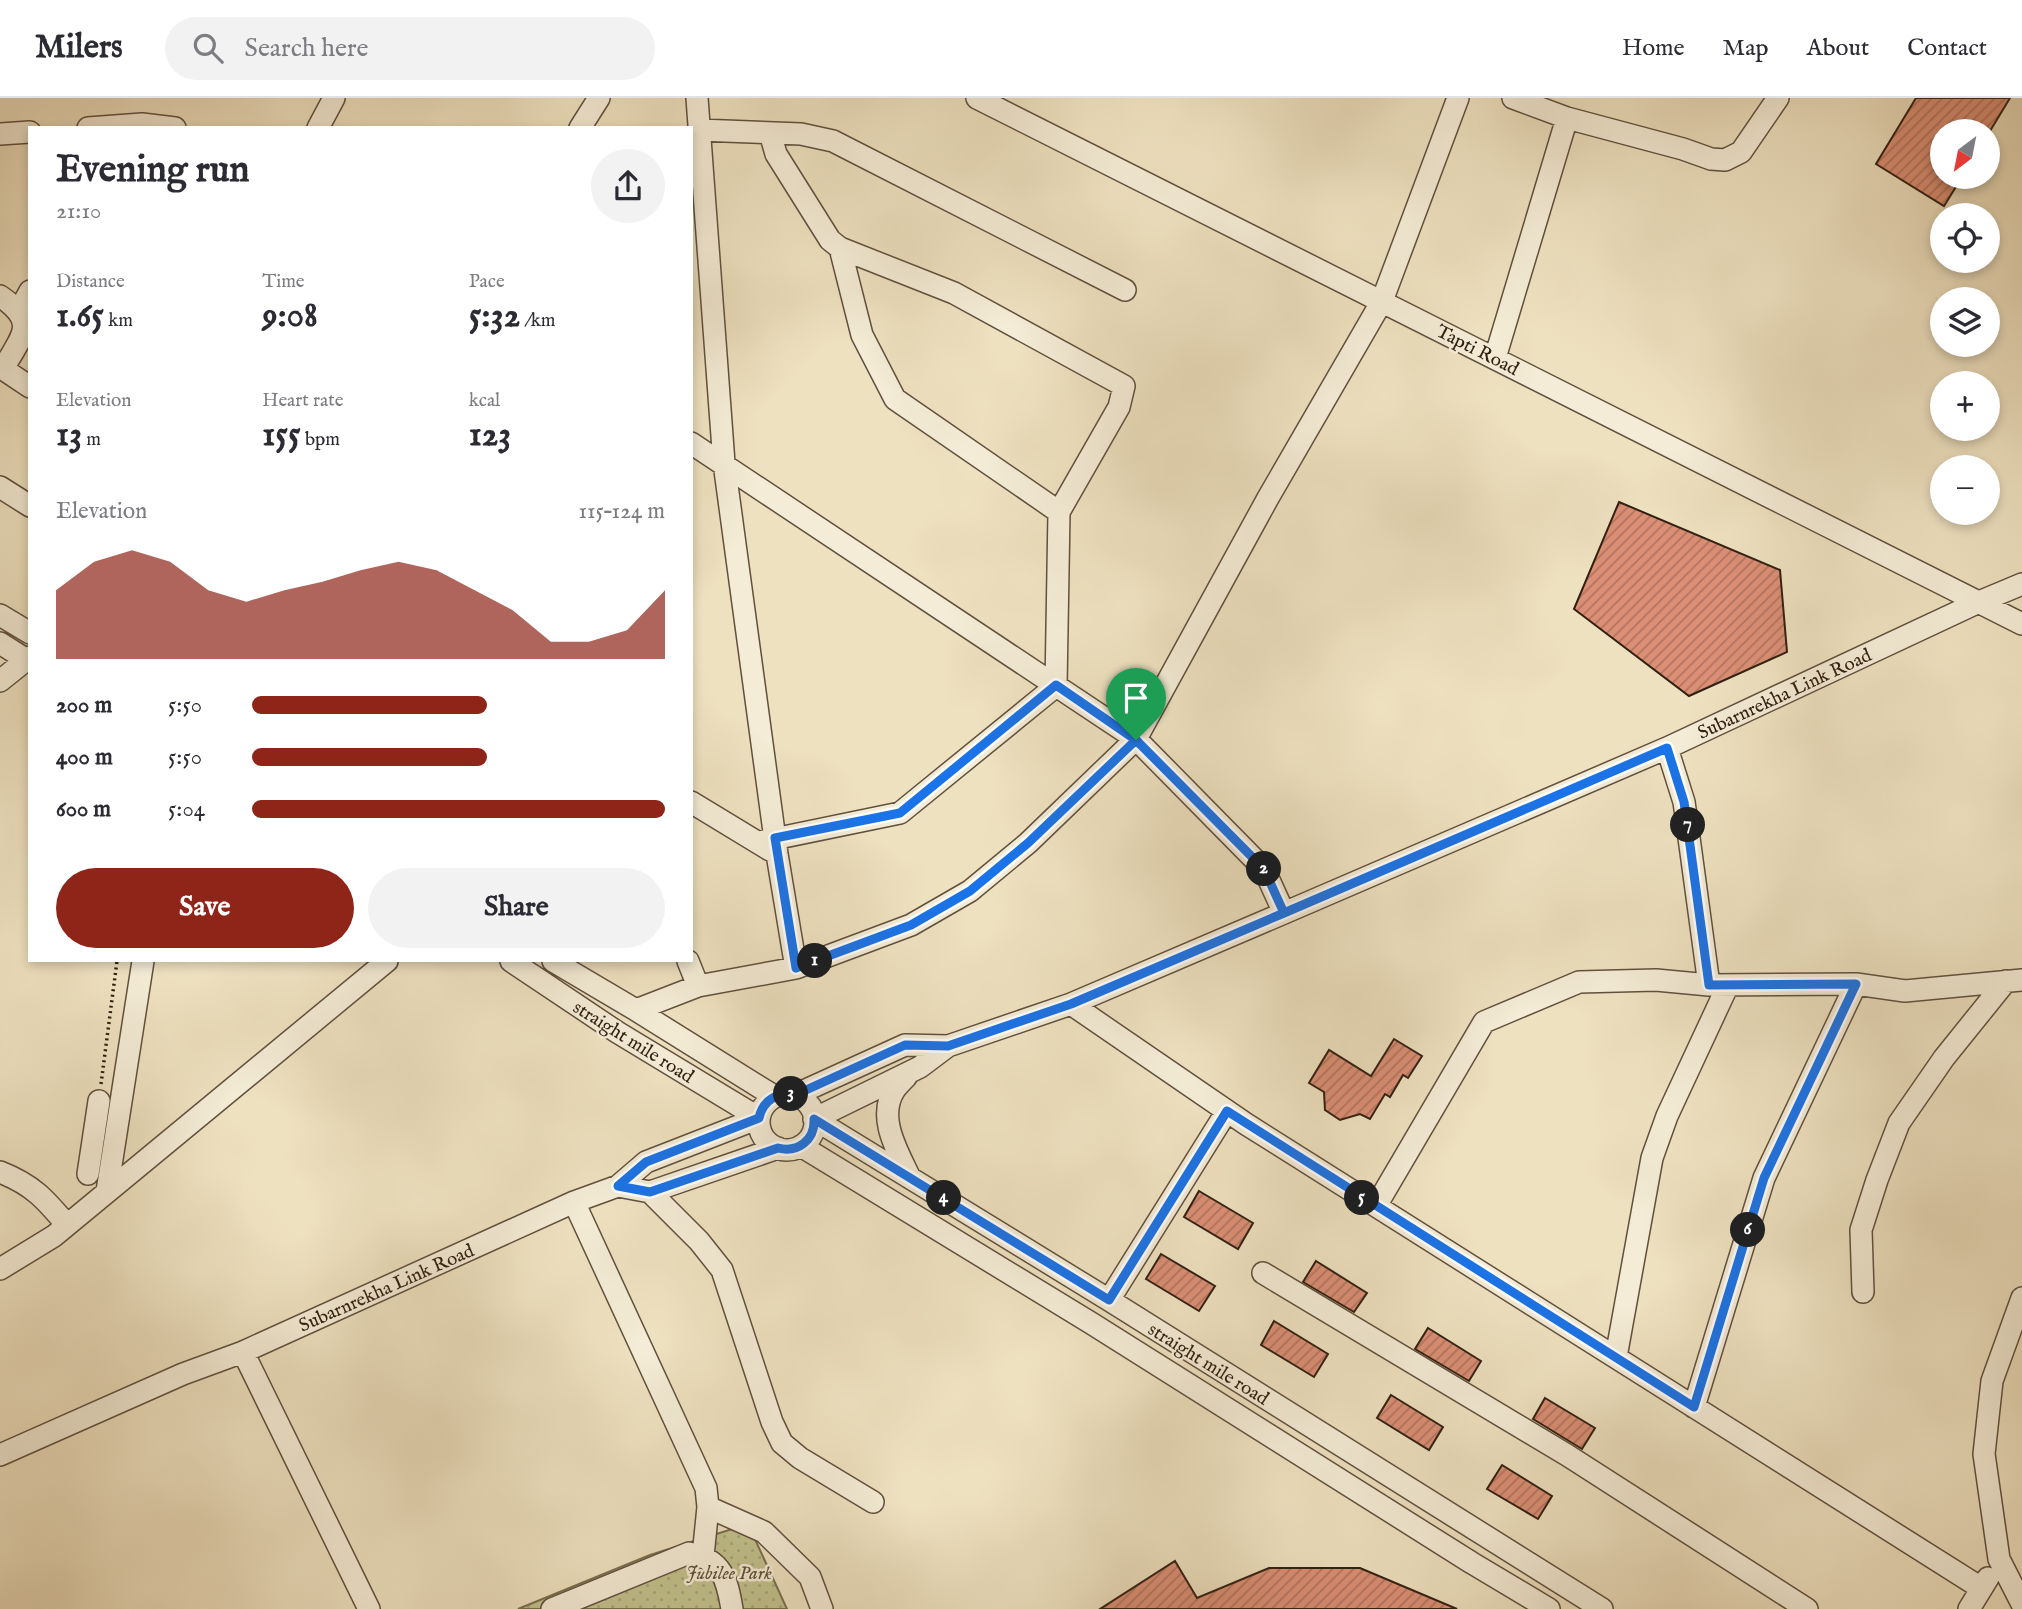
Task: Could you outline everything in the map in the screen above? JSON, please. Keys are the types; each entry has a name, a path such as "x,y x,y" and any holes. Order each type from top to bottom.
{"street":[{"path":"319,126 334,98"},
{"path":"581,126 598,98"},
{"path":"697,98 724,463 770,845 796,968"},
{"name":"Tapti Road","path":"977,98 2022,624"},
{"path":"636,1010 698,986 796,968 911,925 970,891 1028,843 1136,740 1268,498 1382,301 1458,98"},
{"path":"1513,98 1567,118 1711,159 1725,160 1741,152 1778,98"},
{"path":"1495,358 1567,118"},
{"path":"127,126 158,126"},
{"path":"699,130 801,134 833,141 1125,290"},
{"path":"0,134 28,132"},
{"path":"693,803 770,845 900,813 1056,685 1059,512 1119,407 1124,386 954,293 840,248 830,240 776,154 770,133"},
{"path":"840,248 862,335 895,399 1059,512"},
{"path":"19,311 28,295"},
{"path":"0,296 19,311 25,323 23,334 1,368 28,386"},
{"path":"693,444 1136,740 1264,869 1284,913"},
{"path":"0,487 28,505"},
{"name":"Subarnrekha Link Road","path":"814,1119 909,1073 948,1046 1071,1004 1284,913 1667,748 2022,584"},
{"path":"0,615 28,632"},
{"path":"0,643 28,659"},
{"path":"0,681 28,661"},
{"path":"1616,1357 1652,1158 1719,985 1684,802 1667,748"},
{"path":"107,1191 144,962"},
{"path":"0,1269 68,1225 386,962"},
{"name":"straight mile road","path":"512,962 617,1032 759,1118"},
{"name":"straight mile road","path":"555,962 748,1078 785,1096 807,1102 814,1119 1109,1300 1601,1609"},
{"path":"688,962 698,986"},
{"path":"1376,1206 1484,1022 1579,982 1656,980 1719,985 1856,984 1905,991 2014,980"},
{"path":"1863,1292 1861,1230 1899,1124 1944,1058 2014,980"},
{"path":"1694,1407 1764,1178 1856,984"},
{"path":"1071,1004 1227,1111 1981,1588"},
{"path":"814,1119 813,1132 801,1146 793,1149 778,1148 768,1143 759,1127 764,1105 785,1096 905,1045 948,1046"},
{"path":"909,1073 895,1089 888,1103 888,1121 894,1146 911,1178"},
{"path":"88,1174 99,1101"},
{"path":"1109,1300 1227,1111"},
{"path":"618,1186 646,1162 759,1118"},
{"name":"straight mile road","path":"801,1146 1091,1323 1549,1609"},
{"path":"618,1186 650,1192 778,1148"},
{"path":"0,1172 30,1186 68,1225"},
{"name":"Subarnrekha Link Road","path":"0,1455 183,1374 243,1352 574,1202 618,1186"},
{"path":"650,1192 699,1241 722,1270 772,1422 782,1443 800,1458 873,1502"},
{"path":"574,1202 706,1488 708,1507 703,1556"},
{"path":"1264,1273 1567,1455 1807,1609"},
{"path":"2022,1298 1992,1381 1984,1454 1999,1559 2022,1604"},
{"path":"243,1352 369,1609"},
{"path":"708,1507 764,1532 810,1577 822,1609"},
{"path":"552,1609 689,1553 703,1556 716,1564 728,1583 732,1609"},
{"path":"1969,1609 1999,1559"}],"path":[{"path":"99,1101 117,962"}],"green space":[{"name":"Jubilee Park","path":"748,1524 787,1609 518,1609 650,1555"}],"building":[{"path":"1916,98 2010,98 1997,119 1930,119 1930,189 1955,189 1946,203 1939,203 1876,164"},
{"path":"1619,502 1780,570 1787,652 1689,696 1574,609"},
{"path":"1394,1039 1422,1056 1408,1078 1403,1075 1390,1097 1385,1094 1370,1119 1360,1114 1340,1120 1325,1110 1324,1092 1309,1083 1329,1050 1371,1076"},
{"path":"1199,1191 1253,1223 1238,1249 1184,1217"},
{"path":"1161,1254 1215,1286 1199,1311 1146,1279"},
{"path":"1316,1261 1367,1293 1354,1312 1303,1282"},
{"path":"1274,1321 1328,1354 1314,1377 1261,1345"},
{"path":"1428,1328 1481,1361 1469,1381 1415,1349"},
{"path":"1391,1395 1443,1427 1429,1450 1377,1418"},
{"path":"1545,1398 1595,1428 1582,1449 1533,1419"},
{"path":"1502,1465 1552,1496 1538,1519 1487,1489"},
{"path":"1175,1561 1197,1598 1269,1568 1360,1568 1457,1609 1100,1609"}],"route":[{"path":"1136,740 1056,685 900,813 775,838 796,968 911,925 970,891 1028,843 1136,740 1264,869 1284,913 1071,1004 948,1046 905,1045 795,1095 774,1096 764,1105 759,1118 646,1162 618,1186 650,1192 778,1148 793,1149 808,1140 813,1132 814,1119 1109,1300 1227,1111 1694,1407 1764,1178 1856,984 1709,985 1684,802 1667,748 1284,913 1264,869 1200,804 1136,740"}]}
